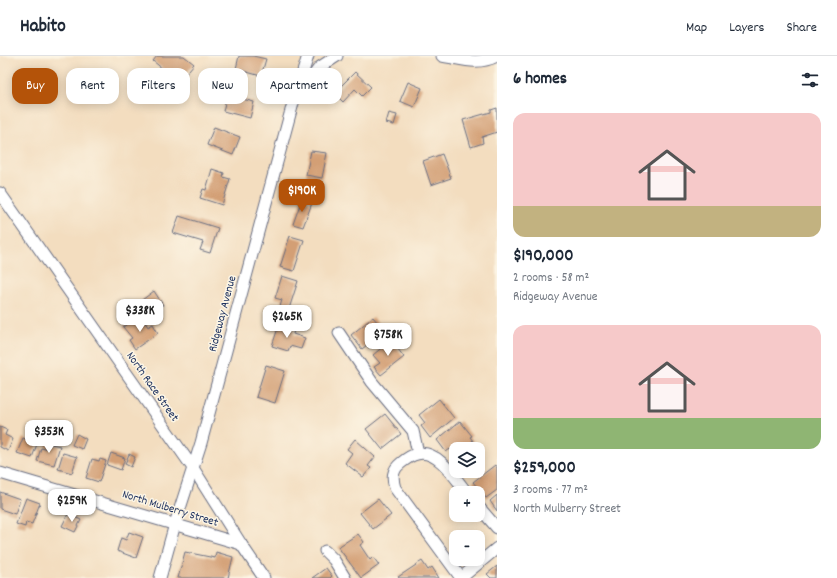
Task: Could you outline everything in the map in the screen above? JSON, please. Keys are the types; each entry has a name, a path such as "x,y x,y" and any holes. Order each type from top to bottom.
{"street":[{"name":"Ridgeway Avenue","path":"304,68 308,56"},
{"path":"319,68 337,56"},
{"path":"442,56 469,62 492,59 497,56"},
{"name":"Ridgeway Avenue","path":"160,578 175,524 201,443 293,104"},
{"name":"North Race Street","path":"0,193 193,468 264,578"},
{"path":"339,333 372,382 413,431 418,453"},
{"path":"461,486 435,456 431,454 418,453 410,456 399,464 393,475 395,488 460,578 497,548"},
{"name":"North Mulberry Street","path":"0,473 241,544"},
{"path":"485,514 497,528"},
{"path":"325,551 334,560 345,578"}],"building":[{"path":"157,56 184,56 194,64 190,69 162,68 153,61"},
{"path":"239,56 253,56 266,59 263,68 256,68 256,75 248,72 248,68 236,68"},
{"path":"355,72 371,87 362,96 355,89 343,102 342,85"},
{"path":"408,82 422,88 414,107 400,101"},
{"path":"248,100 254,102 250,118 223,111 225,104 248,104"},
{"path":"497,108 497,132 482,137 483,143 471,147 463,120 491,112 491,110"},
{"path":"389,113 397,115 394,125 386,123"},
{"path":"214,127 240,137 233,155 207,145"},
{"path":"311,151 327,153 322,178 306,175"},
{"path":"442,154 451,178 431,185 423,161"},
{"path":"212,169 224,173 223,177 230,179 222,205 200,198 203,189 206,190"},
{"path":"302,199 312,203 303,227 293,224"},
{"path":"179,216 218,228 210,253 200,250 203,242 173,233"},
{"path":"290,236 304,240 294,271 280,267"},
{"path":"282,276 298,281 288,312 279,310 282,300 275,298"},
{"path":"154,291 163,305 151,313 142,300"},
{"path":"373,317 387,334 369,348 367,345 362,349 351,335"},
{"path":"135,319 140,326 145,322 148,327 153,324 158,333 135,349 129,340 132,338 123,327"},
{"path":"279,325 294,330 293,334 305,338 301,349 290,346 288,351 272,346"},
{"path":"391,340 404,357 381,375 374,367 380,363 373,355"},
{"path":"266,365 285,371 275,403 256,397"},
{"path":"439,399 454,418 430,438 421,426 425,423 419,415"},
{"path":"385,414 401,434 382,449 366,429"},
{"path":"460,421 472,436 470,437 473,441 449,442 449,450 446,452 437,440"},
{"path":"0,427 7,430 5,435 13,439 8,451 0,447"},
{"path":"77,434 86,439 82,449 72,445"},
{"path":"23,438 37,444 32,458 17,453"},
{"path":"355,439 375,457 368,466 371,468 363,477 345,463 352,453 347,449"},
{"path":"47,443 60,446 54,465 37,461 41,448 45,449"},
{"path":"63,453 77,457 72,473 58,469"},
{"path":"111,453 125,458 121,470 107,465"},
{"path":"129,454 135,457 131,467 125,464"},
{"path":"92,459 106,461 99,482 86,478"},
{"path":"495,465 497,468 497,490 486,498 485,486 476,486 473,482 478,478 485,478 485,473"},
{"path":"0,492 20,499 15,514 0,509"},
{"path":"497,495 497,511 490,501"},
{"path":"26,498 40,503 32,524 26,522 25,527 16,524"},
{"path":"378,499 391,515 373,529 360,513"},
{"path":"68,514 81,520 75,532 62,526"},
{"path":"129,532 143,537 136,558 117,551 121,538 126,540"},
{"path":"358,534 364,542 360,545 370,560 373,557 379,565 361,578 338,547"},
{"path":"185,552 215,558 216,552 233,557 228,578 178,578"},
{"path":"422,561 428,570 432,567 439,578 398,577"},
{"path":"497,566 497,578 491,578 487,574"},
{"path":"326,568 332,576 330,578 312,578"}]}
